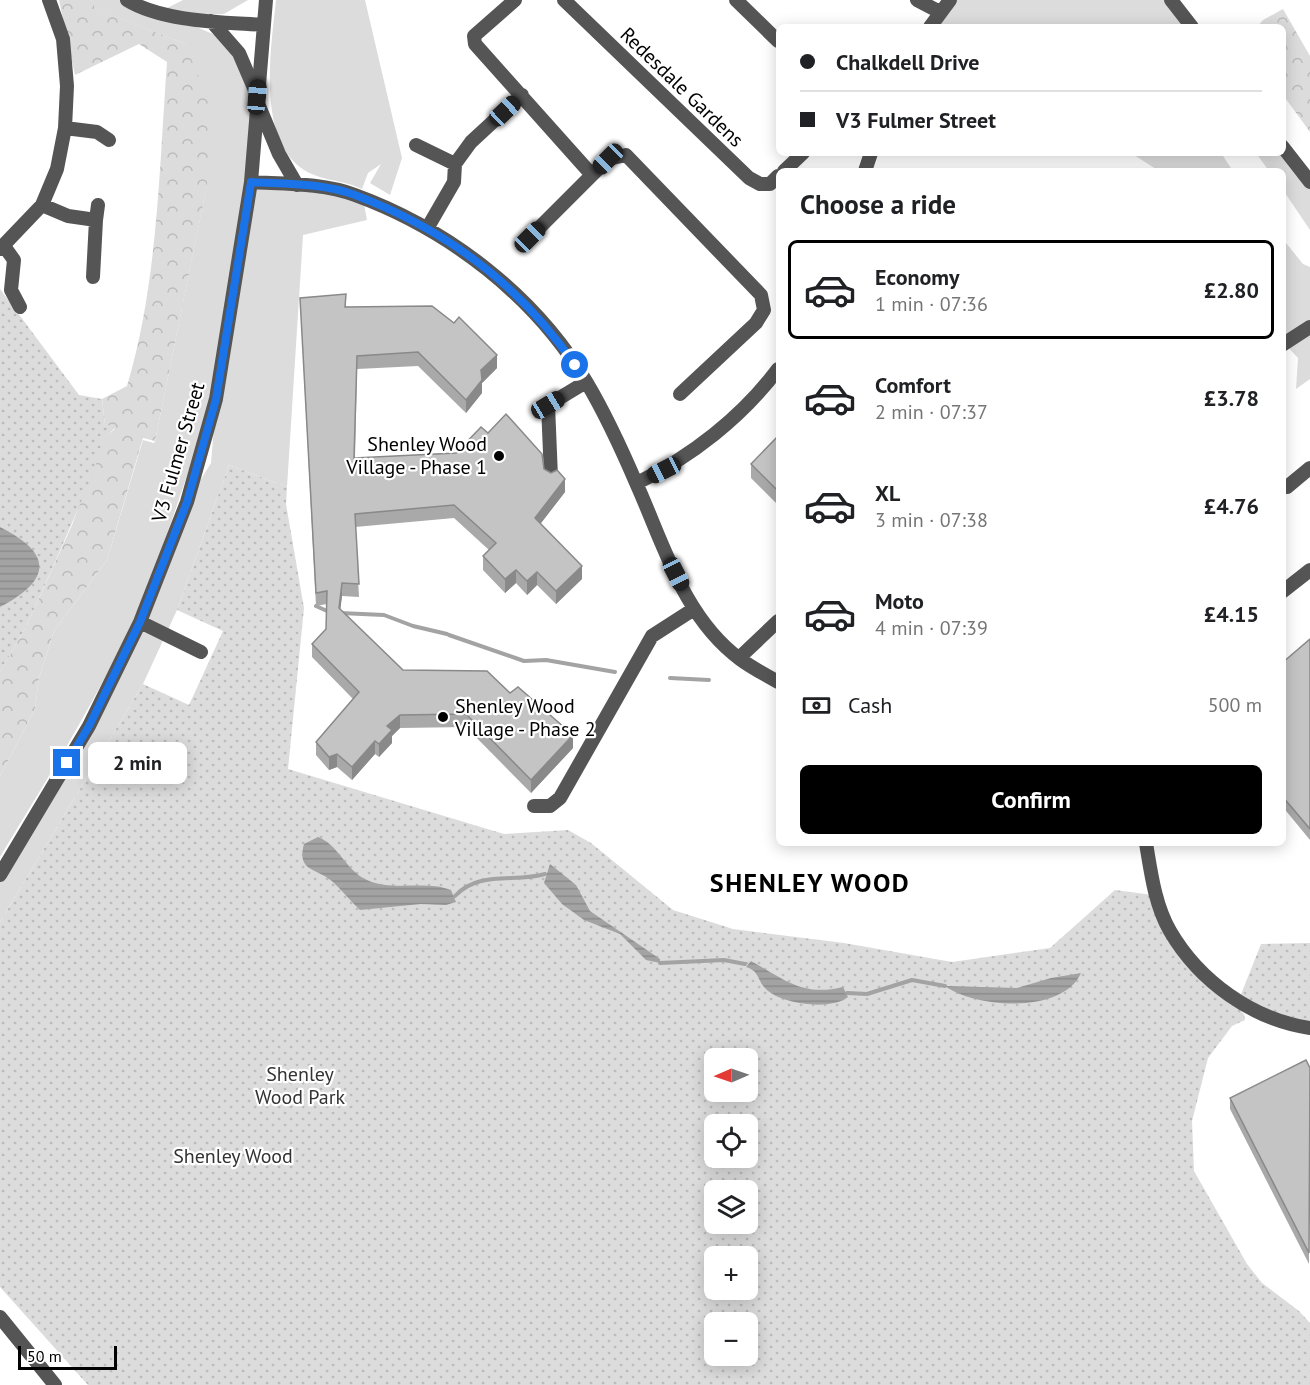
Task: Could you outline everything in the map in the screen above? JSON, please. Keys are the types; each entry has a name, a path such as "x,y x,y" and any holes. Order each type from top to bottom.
{"street":[{"path":"20,307 11,290 14,260 2,248 42,205 57,170 65,128 68,86 63,39 49,0"},
{"path":"128,0 164,13 211,21 264,25"},
{"name":"V3 Fulmer Street","path":"0,875 89,726 140,622 187,502 216,399 251,182 266,0"},
{"path":"514,0 473,40 592,175"},
{"name":"Redesdale Gardens","path":"564,0 749,178 760,184 770,184 776,178"},
{"path":"736,0 776,39"},
{"path":"918,0 940,12"},
{"path":"932,24 950,0"},
{"path":"1171,0 1190,24"},
{"path":"211,21 239,52 279,154 297,184"},
{"path":"428,227 454,182 455,164 471,142 522,95"},
{"path":"65,128 98,126 109,140"},
{"path":"416,146 455,164"},
{"path":"1286,151 1310,182"},
{"path":"530,237 608,159 626,156 761,295 764,310 756,323 680,394"},
{"path":"787,168 800,156"},
{"path":"251,182 297,184 354,195 428,227 508,288 563,349 586,382 637,483 667,557 694,609 739,658 776,681"},
{"path":"42,205 68,216 96,220"},
{"path":"93,277 98,205"},
{"path":"1286,342 1310,327"},
{"path":"637,483 664,470 714,434 776,372"},
{"path":"551,477 548,405 586,382"},
{"path":"1286,485 1310,468"},
{"path":"1286,589 1310,570"},
{"path":"534,806 550,806 560,798 652,636 694,609"},
{"path":"140,622 201,652"},
{"path":"739,658 776,623"},
{"path":"1147,846 1154,889 1170,931 1199,969 1252,1011 1310,1028"},
{"path":"0,1317 55,1385"}],"green space":[{"path":"59,0 91,0 95,8 185,44 211,106 207,185 155,441 143,438 107,560 54,631 39,678 35,709 0,776 0,672 27,625 72,525 104,437 115,429 105,424 102,399 127,386 145,307 156,225 167,62 139,44 75,75"},
{"path":"91,0 127,0 163,10 183,0 248,0 224,14 192,15 192,25 215,35 239,53 257,97 251,182 363,199 367,220 303,235 287,487 229,465 177,610 143,684 0,922 0,875 89,726 187,502 211,463 216,402 151,577 126,635 75,732 0,857 0,776 35,709 39,678 54,631 107,560 143,440 154,443 155,441 207,184 185,44 94,8"},
{"path":"276,0 365,0 402,158 390,195 370,183 381,164 368,173 362,189 311,174 289,156 279,138 270,92"},
{"path":"950,0 1171,0 1190,24 932,24"},
{"path":"1283,9 1310,56 1310,132 1286,99 1286,24 1260,24"},
{"path":"1136,156 1223,156 1231,168 1154,168"},
{"path":"1258,156 1285,156 1310,182 1310,230 1286,194 1286,168 1267,168"},
{"path":"1286,243 1303,264 1310,267 1310,379 1296,389 1298,358 1286,345"},
{"path":"0,289 79,395 102,399 105,424 115,428 104,438 93,474 56,560 27,625 0,672"},
{"name":"Shenley Wood Park","path":"229,465 287,487 286,504 304,608 288,769 504,834 568,830 591,843 673,910 733,929 844,943 952,962 1050,948 1115,890 1153,895 1197,972 1244,1014 1245,1020 1232,1026 1208,1058 1192,1121 1194,1171 1247,1264 1262,1283 1299,1311 1310,1323 1310,1385 88,1385 0,1287 0,922 143,684 189,705 223,631 177,610"},
{"path":"1310,943 1310,1028 1238,1002 1261,944"}],"shaded area":[{"path":"0,527 30,547 37,557 39,567 37,577 29,587 0,607"},
{"path":"318,837 332,846 359,876 367,880 387,885 441,887 451,890 456,902 446,905 421,904 360,910 333,882 310,868 303,860 304,844"},
{"path":"550,864 576,885 590,911 660,959 660,963 646,960 620,934 584,920 562,904 544,883"},
{"path":"751,961 784,980 805,988 816,990 843,987 848,997 830,1004 819,1005 784,999 767,990 754,971 746,967"},
{"path":"1081,973 1071,987 1056,996 1038,1001 996,1003 976,999 945,986 1017,988 1051,978"}],"building":[{"path":"346,294 345,307 432,306 454,323 459,317 497,355 481,370 482,380 466,400 418,352 357,356 354,458 456,453 481,427 488,433 506,414 542,454 544,469 551,473 557,470 565,479 535,518 582,566 556,591 537,572 527,581 516,570 505,579 483,556 496,543 454,505 355,514 359,584 342,583 339,608 403,670 487,671 510,693 518,687 573,735 531,780 466,714 400,715 387,726 392,730 379,744 375,741 352,767 337,754 329,757 316,742 359,692 312,644 326,629 327,591 316,593 300,298"},
{"path":"776,438 776,489 751,464"},
{"path":"1310,639 1310,829 1286,801 1286,660"},
{"path":"1306,1060 1310,1068 1309,1253 1230,1098"}],"waterway":[{"path":"316,606 327,611"},
{"path":"340,613 384,615 413,626 447,634"},
{"path":"449,635 524,661 546,660 615,672"},
{"path":"670,678 709,680"},
{"path":"455,896 465,888 486,880 545,874"},
{"path":"660,963 724,960 745,964"},
{"path":"847,993 867,994 912,980 945,986"}],"place":[{"name":"Shenley Wood Village - Phase 1","path":"499,456"},
{"name":"Shenley Wood Village - Phase 2","path":"443,717"}],"district":[{"name":"SHENLEY WOOD","path":"810,883"}],"route":[{"path":"67,763 89,726 140,622 187,502 216,399 251,182 297,184 331,189 354,195 428,227 508,288 538,319 575,365"}],"park label":[{"name":"Shenley Wood","path":"233,1156"}]}
